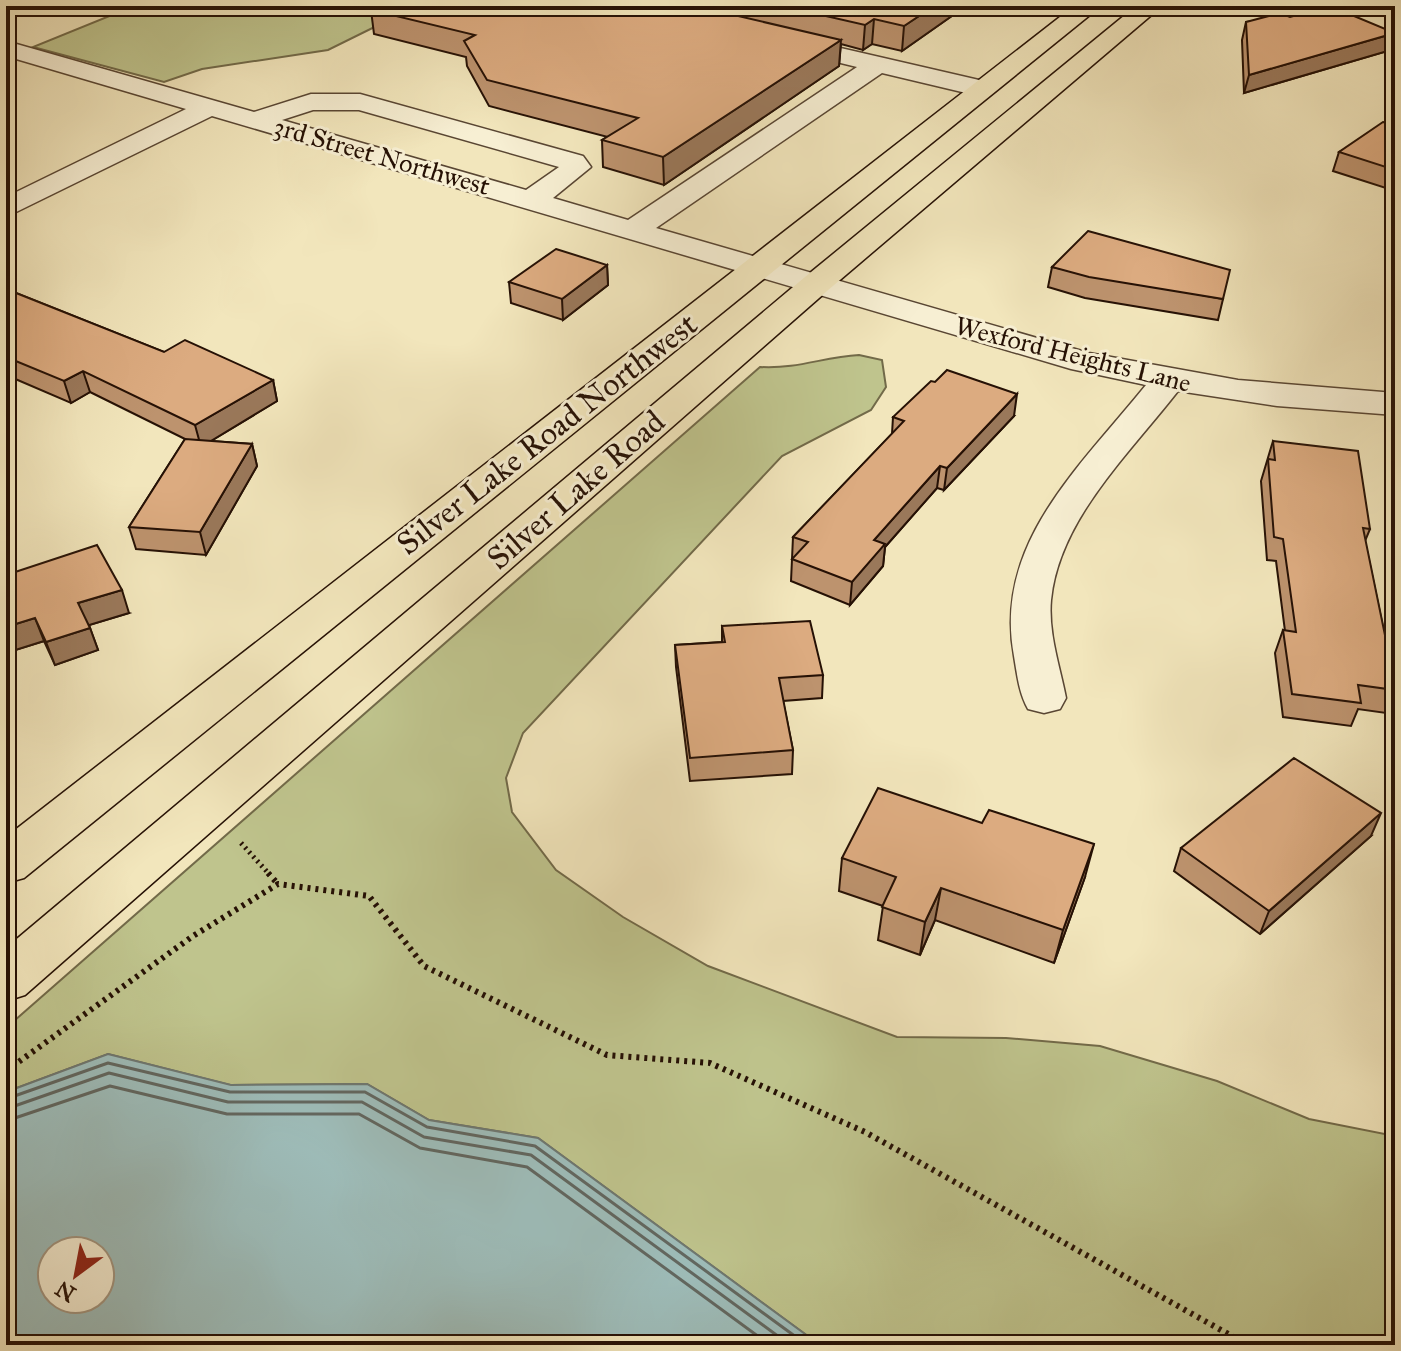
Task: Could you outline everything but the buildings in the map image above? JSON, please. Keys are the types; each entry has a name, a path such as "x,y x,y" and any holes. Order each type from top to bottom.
{"main road":[{"name":"Silver Lake Road Northwest","path":"6,864 1089,6"},
{"name":"Silver Lake Road","path":"6,979 816,284 1150,6"}],"street":[{"path":"754,35 983,89"},
{"name":"3rd Street Northwest","path":"6,48 759,266"},
{"path":"635,229 877,65"},
{"path":"255,120 311,102 350,101 573,162 577,167 532,200"},
{"path":"6,208 210,107"},
{"name":"Wexford Heights Lane","path":"759,266 1027,347 1168,381 1278,397 1395,404"},
{"path":"1044,698 1030,601 1040,555 1064,516 1168,381"}],"path":[{"path":"235,836 278,884"},
{"path":"6,1071 63,1033 193,936 278,884 369,896 424,966 607,1055 710,1063 865,1132 1248,1345"}],"green space":[{"path":"134,6 417,6 328,50 202,69 164,82 33,47"},
{"path":"859,355 882,360 886,387 871,410 782,456 523,733 506,778 512,812 556,870 623,917 708,966 897,1037 1006,1038 1100,1046 1217,1081 1309,1119 1395,1136 1395,1345 820,1345 538,1138 429,1120 367,1084 230,1085 108,1054 6,1092 6,1028 760,367"}],"water":[{"path":"108,1054 231,1085 367,1084 429,1120 538,1138 820,1345 6,1345 6,1092"}]}
